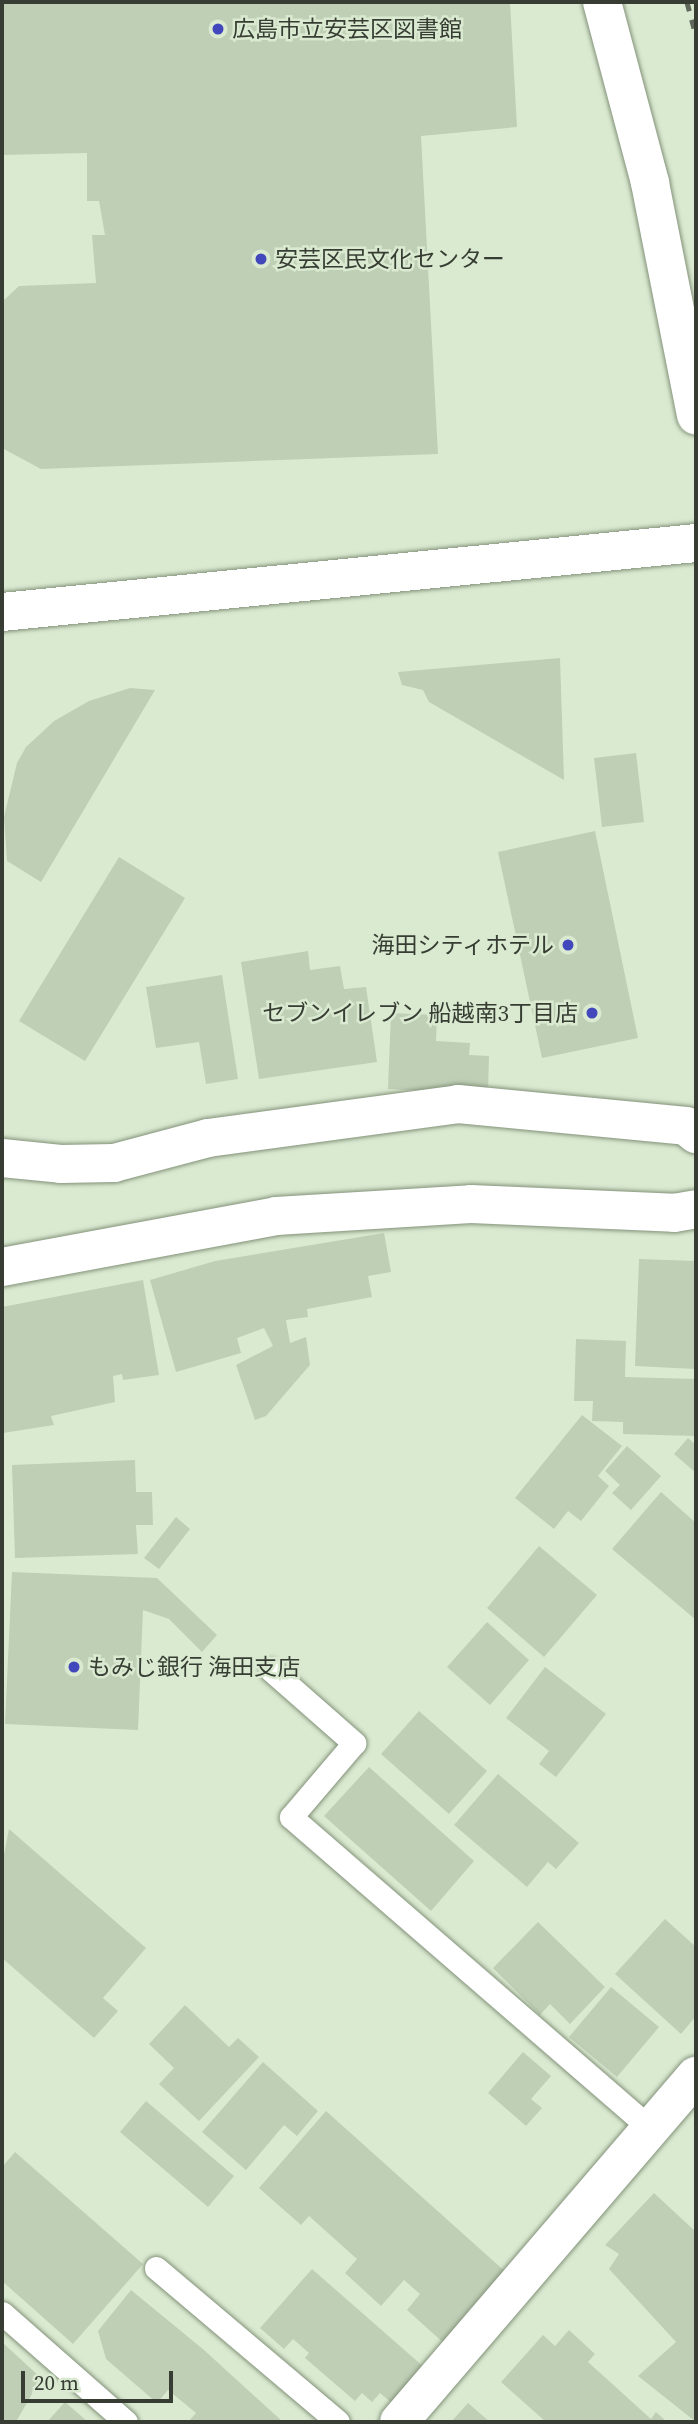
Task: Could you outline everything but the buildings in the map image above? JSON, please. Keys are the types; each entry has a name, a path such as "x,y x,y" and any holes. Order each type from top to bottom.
{"street":[{"path":"602,2 650,183 696,416"},
{"path":"2,612 696,543"},
{"path":"2,1158 61,1164 114,1163 208,1138 458,1104 686,1126 696,1133"},
{"path":"2,1267 276,1216 471,1204 674,1213 696,1209"},
{"path":"399,2422 696,2076"}],"lane":[{"path":"271,1670 354,1744 291,1817 652,2129"},
{"path":"156,2268 338,2422"},
{"path":"2,2313 126,2422"}],"railway":[{"path":"687,2 696,35"}],"place":[{"name":"広島市立安芸区図書館","path":"218,29"},
{"name":"安芸区民文化センター","path":"261,259"},
{"name":"海田シティホテル","path":"568,945"},
{"name":"セブンイレブン 船越南3丁目店","path":"592,1013"},
{"name":"もみじ銀行 海田支店","path":"74,1667"}]}
